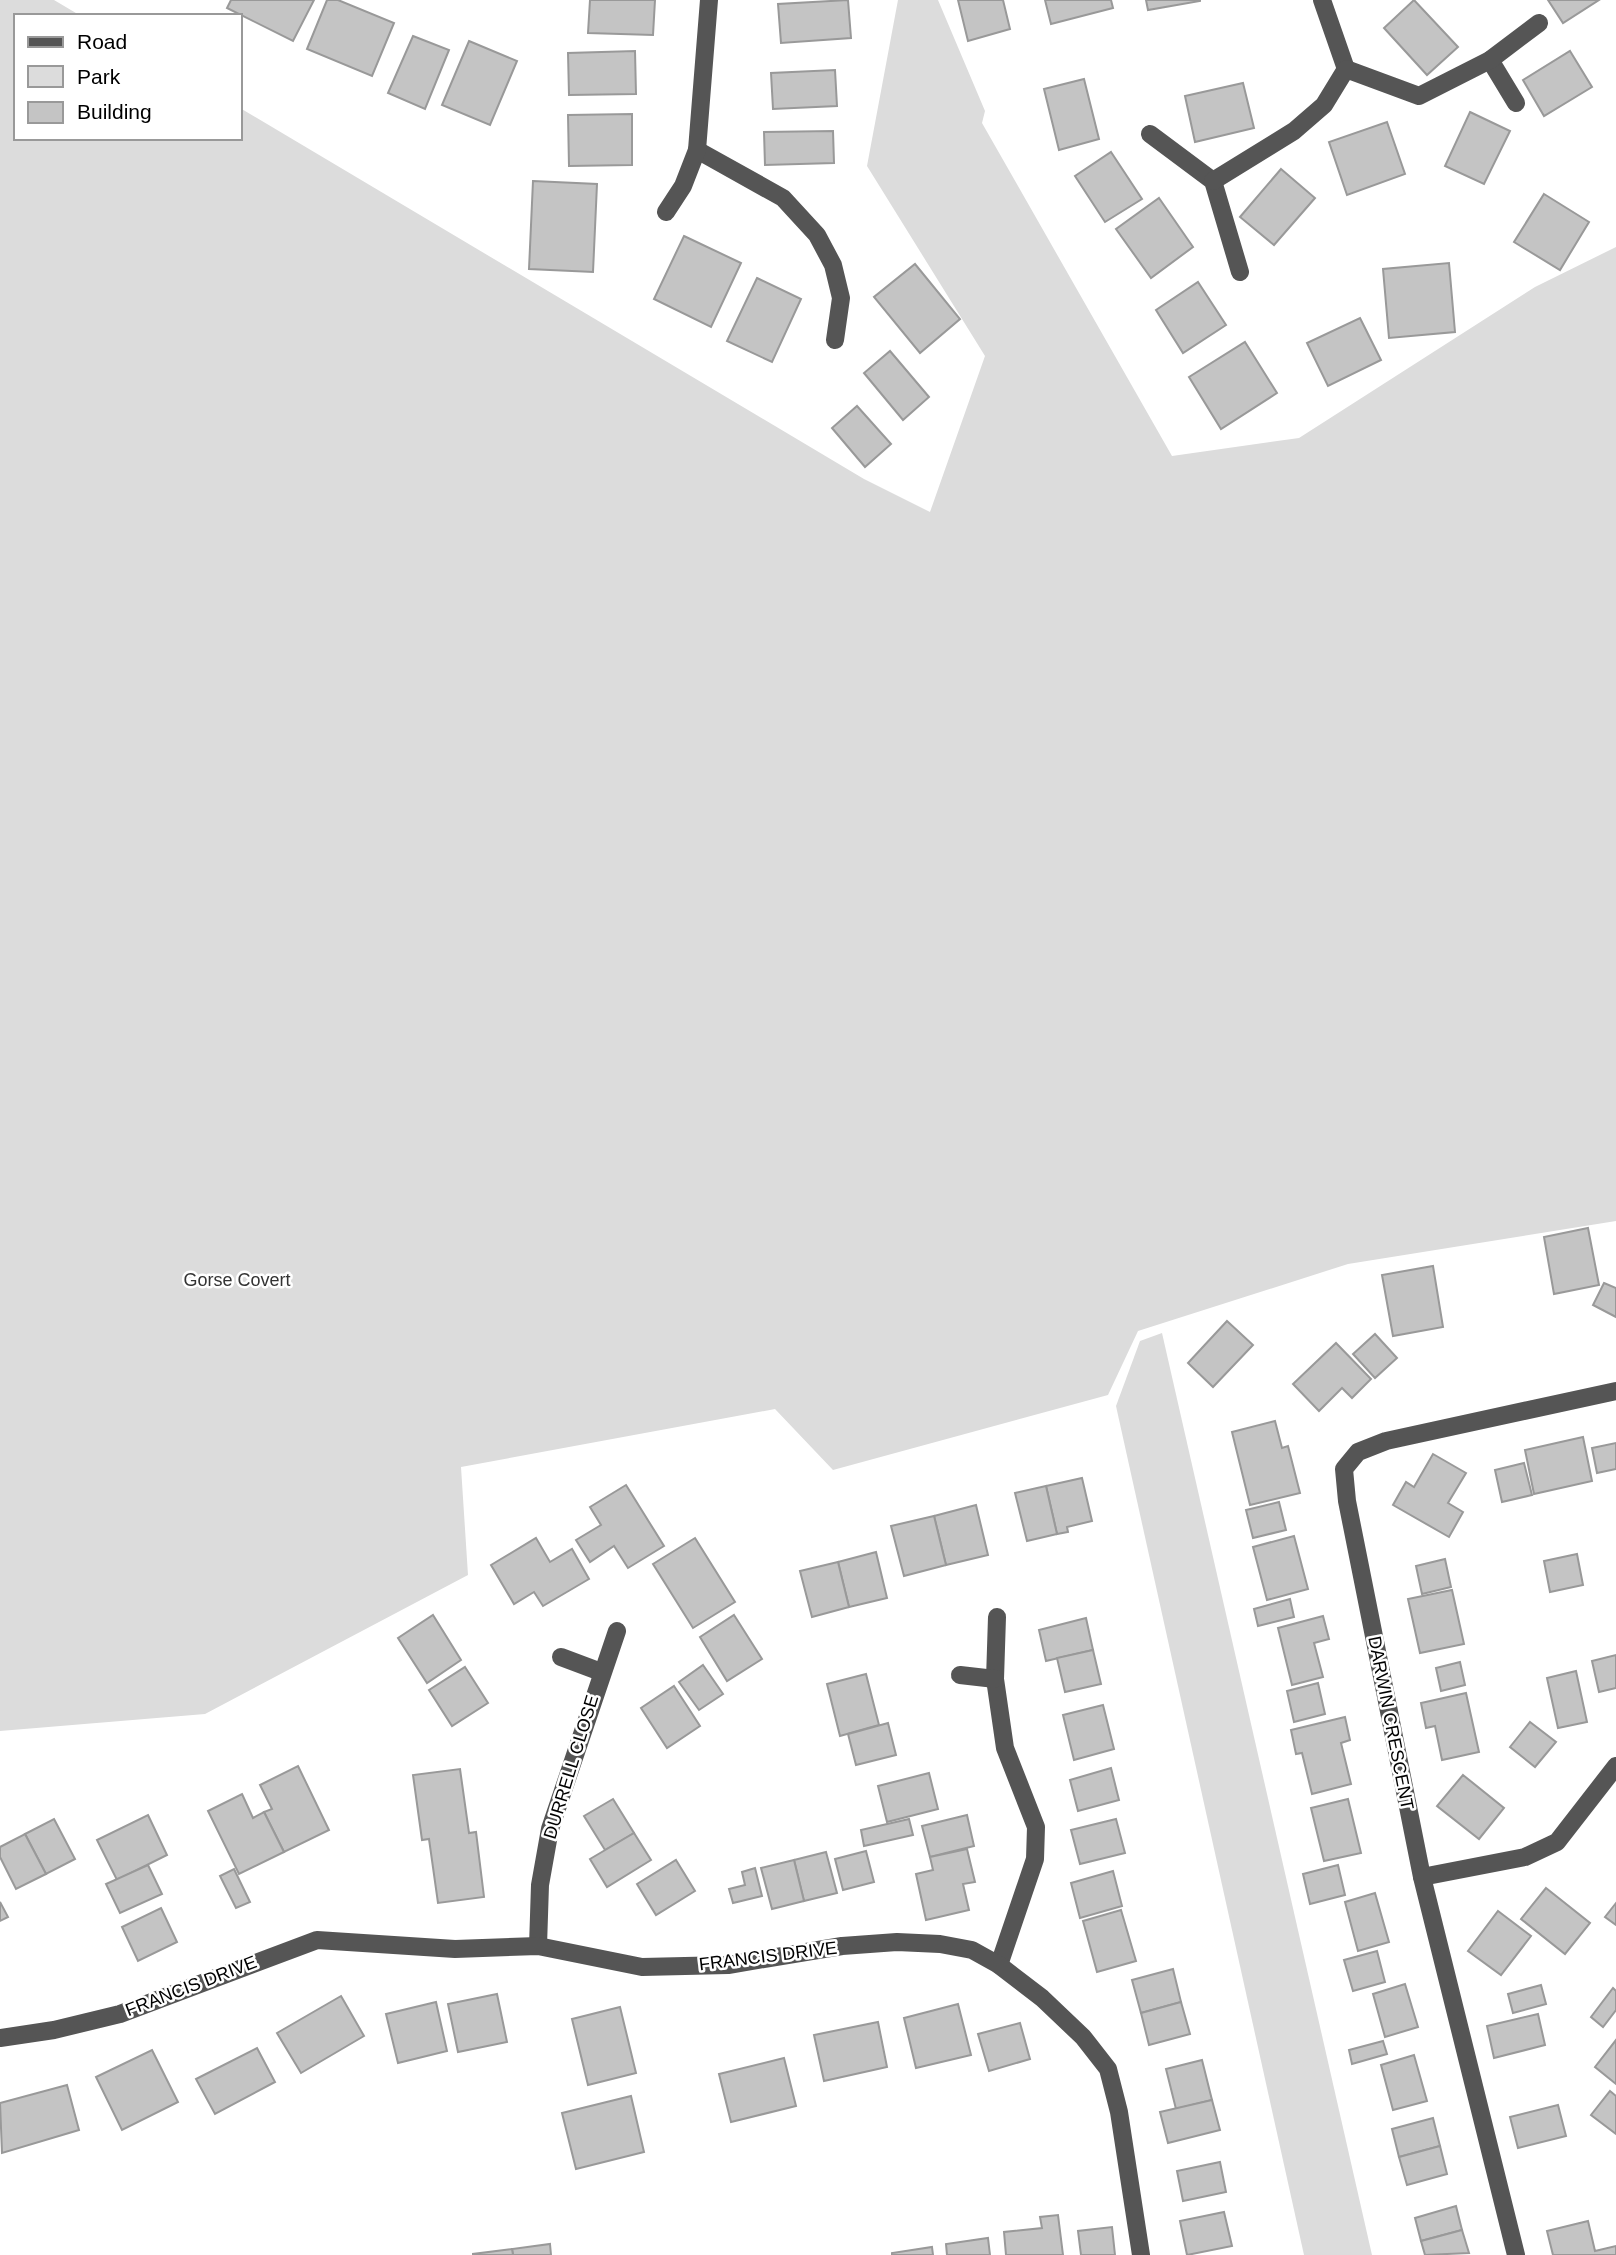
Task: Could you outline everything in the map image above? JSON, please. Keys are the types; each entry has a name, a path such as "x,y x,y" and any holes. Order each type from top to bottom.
{"street":[{"path":"666,212 683,186 697,150 709,0"},
{"path":"1322,0 1346,69"},
{"path":"1346,69 1419,96 1490,60 1539,23"},
{"path":"1490,60 1516,103"},
{"path":"1213,181 1294,131 1324,105 1346,69"},
{"path":"1150,134 1213,181 1240,272"},
{"path":"697,150 783,198 817,235 833,265 841,298 835,340"},
{"name":"DARWIN CRESCENT","path":"1516,2255 1422,1877 1347,1501 1344,1469 1358,1452 1386,1441 1616,1391"},
{"path":"997,1617 995,1679 1005,1748 1036,1827 1034,1859 999,1965"},
{"name":"DURRELL CLOSE","path":"538,1946 540,1885 550,1829 617,1631"},
{"name":"DURRELL CLOSE","path":"561,1657 601,1672"},
{"path":"960,1675 995,1679"},
{"path":"1422,1877 1525,1857 1557,1842 1616,1766"},
{"name":"FRANCIS DRIVE","path":"0,2038 54,2031 120,2014 317,1940 455,1949 538,1946 642,1967 728,1965 842,1946 897,1942 940,1944 972,1950 999,1965 1042,1998 1083,2038 1108,2069 1119,2112 1141,2255"}],"green space":[{"name":"Gorse Covert","path":"0,0 54,0 78,14 14,14 14,140 242,140 242,109 864,479 930,512 985,356 867,166 898,0 938,0 985,111 982,123 1172,456 1299,438 1535,287 1616,247 1616,1221 1348,1264 1138,1331 1108,1395 833,1470 775,1409 461,1467 468,1575 205,1714 0,1731"},
{"path":"1162,1333 1372,2255 1304,2255 1116,1406 1140,1341"}],"building":[{"path":"231,0 314,0 293,41 227,8"},
{"path":"327,0 338,0 394,23 372,76 307,49"},
{"path":"590,0 655,0 653,35 588,33"},
{"path":"848,0 851,38 781,43 778,4"},
{"path":"958,0 1003,0 1010,29 968,41"},
{"path":"1045,0 1111,0 1113,8 1051,24"},
{"path":"1146,0 1200,0 1200,1 1148,10"},
{"path":"1414,0 1458,47 1427,75 1384,28"},
{"path":"1548,0 1599,0 1563,23"},
{"path":"413,36 449,50 425,109 388,93"},
{"path":"469,41 517,61 490,125 442,105"},
{"path":"635,51 636,94 569,95 568,53"},
{"path":"1570,51 1592,87 1544,116 1523,80"},
{"path":"835,70 837,106 773,109 771,73"},
{"path":"1084,79 1099,139 1059,150 1044,89"},
{"path":"1243,83 1254,128 1195,142 1185,96"},
{"path":"1470,112 1510,131 1484,184 1445,166"},
{"path":"632,114 632,165 569,166 568,115"},
{"path":"1387,122 1405,174 1347,195 1329,142"},
{"path":"833,131 834,163 765,165 764,132"},
{"path":"1111,152 1142,199 1105,222 1075,176"},
{"path":"1281,169 1315,198 1274,245 1240,217"},
{"path":"533,181 597,184 593,272 529,269"},
{"path":"1544,194 1589,222 1560,270 1514,242"},
{"path":"1159,198 1193,247 1151,278 1116,229"},
{"path":"684,236 741,263 711,327 654,299"},
{"path":"1449,263 1455,332 1389,338 1383,269"},
{"path":"915,264 960,319 920,353 874,297"},
{"path":"757,278 801,299 772,362 727,341"},
{"path":"1198,282 1226,325 1183,353 1156,310"},
{"path":"1360,318 1381,360 1328,386 1307,343"},
{"path":"1245,342 1277,393 1221,429 1189,377"},
{"path":"890,351 929,397 903,420 864,373"},
{"path":"857,406 891,444 865,467 832,428"},
{"path":"1588,1228 1599,1285 1554,1294 1544,1237"},
{"path":"1433,1266 1443,1327 1393,1336 1382,1275"},
{"path":"1604,1283 1616,1288 1616,1317 1593,1305"},
{"path":"1227,1321 1253,1345 1213,1387 1188,1363"},
{"path":"1375,1334 1397,1358 1375,1378 1353,1354"},
{"path":"1336,1343 1371,1379 1352,1398 1342,1388 1319,1411 1293,1384"},
{"path":"1275,1421 1282,1448 1288,1446 1300,1493 1250,1505 1232,1432"},
{"path":"1583,1437 1592,1481 1534,1494 1525,1450"},
{"path":"1616,1443 1616,1469 1597,1473 1592,1448"},
{"path":"1433,1454 1466,1473 1448,1503 1463,1512 1449,1537 1393,1505 1406,1482 1414,1487"},
{"path":"1524,1463 1532,1495 1502,1502 1495,1470"},
{"path":"1082,1478 1092,1521 1067,1527 1068,1532 1057,1534 1046,1486"},
{"path":"626,1485 664,1546 628,1568 614,1546 590,1562 576,1540 601,1525 590,1507"},
{"path":"1046,1486 1057,1534 1027,1541 1015,1493"},
{"path":"1279,1502 1286,1530 1253,1538 1246,1510"},
{"path":"976,1505 988,1555 946,1565 934,1516"},
{"path":"934,1516 946,1565 904,1576 891,1526"},
{"path":"1294,1536 1308,1589 1267,1600 1253,1547"},
{"path":"536,1538 550,1562 572,1549 589,1579 543,1606 534,1592 514,1604 491,1565"},
{"path":"695,1538 735,1602 693,1628 653,1564"},
{"path":"876,1552 887,1598 849,1607 838,1562"},
{"path":"1577,1554 1583,1585 1550,1592 1544,1561"},
{"path":"1445,1559 1451,1587 1422,1594 1416,1566"},
{"path":"838,1562 849,1607 812,1617 800,1571"},
{"path":"1452,1590 1464,1644 1420,1653 1408,1599"},
{"path":"1290,1599 1294,1617 1258,1626 1254,1609"},
{"path":"433,1615 461,1660 427,1683 398,1638"},
{"path":"734,1615 762,1659 727,1681 700,1637"},
{"path":"1323,1616 1329,1639 1314,1643 1323,1677 1292,1685 1278,1628"},
{"path":"1086,1618 1093,1650 1046,1661 1039,1630"},
{"path":"1093,1650 1101,1684 1065,1692 1057,1658"},
{"path":"1616,1655 1616,1688 1599,1692 1592,1661"},
{"path":"1460,1662 1465,1685 1441,1691 1436,1668"},
{"path":"703,1665 723,1694 699,1710 679,1682"},
{"path":"465,1667 488,1703 452,1726 429,1690"},
{"path":"1576,1671 1587,1722 1558,1728 1547,1678"},
{"path":"866,1674 879,1725 840,1736 827,1684"},
{"path":"1318,1683 1325,1714 1294,1722 1287,1691"},
{"path":"674,1686 700,1726 667,1748 641,1708"},
{"path":"1466,1693 1479,1752 1442,1760 1435,1726 1426,1728 1421,1703"},
{"path":"1103,1705 1114,1749 1074,1760 1063,1715"},
{"path":"1345,1717 1350,1740 1341,1743 1351,1784 1312,1794 1302,1753 1296,1754 1291,1730"},
{"path":"1530,1722 1556,1742 1535,1767 1510,1747"},
{"path":"888,1723 896,1755 856,1765 848,1734"},
{"path":"298,1766 329,1830 284,1852 264,1812 272,1809 260,1785"},
{"path":"1111,1768 1119,1800 1078,1811 1070,1780"},
{"path":"460,1769 469,1833 476,1832 484,1897 438,1903 429,1839 422,1840 413,1775"},
{"path":"929,1773 938,1809 887,1822 878,1786"},
{"path":"1463,1775 1504,1808 1479,1839 1437,1806"},
{"path":"242,1794 253,1818 264,1812 284,1852 239,1874 208,1811"},
{"path":"613,1799 634,1833 605,1850 584,1816"},
{"path":"1348,1799 1361,1853 1324,1861 1311,1808"},
{"path":"148,1815 167,1855 117,1880 97,1840"},
{"path":"967,1815 974,1846 930,1857 922,1826"},
{"path":"54,1819 75,1859 46,1874 25,1834"},
{"path":"909,1819 913,1835 864,1846 861,1830"},
{"path":"1116,1819 1125,1853 1080,1864 1071,1830"},
{"path":"634,1833 651,1860 607,1887 590,1859"},
{"path":"25,1834 46,1874 16,1889 0,1857 0,1847"},
{"path":"967,1849 975,1882 963,1884 969,1910 926,1920 916,1874 933,1870 930,1857"},
{"path":"866,1851 874,1882 843,1890 835,1859"},
{"path":"826,1852 837,1893 804,1901 794,1860"},
{"path":"676,1860 695,1891 656,1915 637,1884"},
{"path":"794,1860 804,1901 772,1909 761,1868"},
{"path":"148,1865 162,1894 120,1913 106,1884"},
{"path":"1338,1865 1345,1895 1310,1904 1303,1874"},
{"path":"755,1868 762,1896 733,1903 729,1889 745,1885 742,1872"},
{"path":"234,1869 250,1902 236,1908 220,1876"},
{"path":"1113,1871 1122,1906 1080,1918 1071,1883"},
{"path":"1546,1888 1590,1923 1565,1954 1521,1919"},
{"path":"1375,1893 1389,1942 1358,1951 1345,1902"},
{"path":"0,1902 8,1917 0,1921"},
{"path":"1616,1903 1616,1925 1605,1917"},
{"path":"161,1908 177,1942 138,1961 122,1927"},
{"path":"1121,1910 1136,1961 1097,1972 1083,1921"},
{"path":"1498,1911 1531,1936 1501,1975 1468,1951"},
{"path":"1377,1951 1385,1982 1353,1991 1344,1960"},
{"path":"1173,1969 1181,2002 1141,2013 1132,1980"},
{"path":"1405,1984 1418,2027 1385,2037 1373,1994"},
{"path":"1541,1985 1546,2004 1513,2013 1508,1994"},
{"path":"1613,1988 1616,1991 1616,2010 1603,2027 1591,2017"},
{"path":"497,1994 507,2042 458,2052 448,2004"},
{"path":"341,1996 364,2036 301,2073 277,2033"},
{"path":"436,2002 447,2051 398,2063 386,2014"},
{"path":"1181,2002 1190,2034 1149,2045 1141,2013"},
{"path":"958,2004 971,2055 916,2068 904,2018"},
{"path":"620,2007 636,2073 588,2085 572,2019"},
{"path":"1538,2014 1545,2045 1494,2058 1487,2026"},
{"path":"878,2022 887,2067 824,2081 814,2035"},
{"path":"1020,2023 1030,2059 989,2071 978,2034"},
{"path":"1616,2040 1616,2084 1595,2067"},
{"path":"1383,2041 1387,2054 1352,2064 1349,2050"},
{"path":"257,2048 275,2082 215,2114 196,2079"},
{"path":"152,2050 178,2102 122,2130 96,2077"},
{"path":"1414,2055 1427,2101 1393,2110 1381,2065"},
{"path":"784,2058 796,2106 731,2122 719,2074"},
{"path":"1202,2060 1212,2100 1176,2109 1166,2069"},
{"path":"67,2085 79,2130 2,2153 0,2103"},
{"path":"1610,2091 1616,2096 1616,2134 1591,2115"},
{"path":"631,2096 644,2152 576,2169 562,2113"},
{"path":"1212,2100 1220,2130 1168,2143 1160,2112"},
{"path":"1558,2105 1566,2136 1518,2148 1510,2117"},
{"path":"1433,2118 1440,2146 1399,2157 1392,2129"},
{"path":"1440,2146 1447,2174 1407,2185 1399,2157"},
{"path":"1220,2162 1226,2192 1183,2201 1177,2171"},
{"path":"1456,2206 1462,2230 1421,2241 1415,2218"},
{"path":"1224,2212 1232,2246 1187,2255 1180,2221"},
{"path":"1058,2215 1063,2255 1006,2255 1004,2232 1042,2228 1040,2217"},
{"path":"1588,2221 1595,2251 1616,2246 1616,2255 1553,2255 1547,2231"},
{"path":"1112,2227 1115,2255 1081,2255 1078,2231"},
{"path":"1462,2230 1469,2253 1425,2255 1421,2241"},
{"path":"988,2238 990,2255 947,2255 946,2244"},
{"path":"550,2244 551,2255 513,2255 512,2249"},
{"path":"932,2247 933,2255 892,2255 892,2253"},
{"path":"512,2249 513,2255 473,2255 473,2254"}]}
